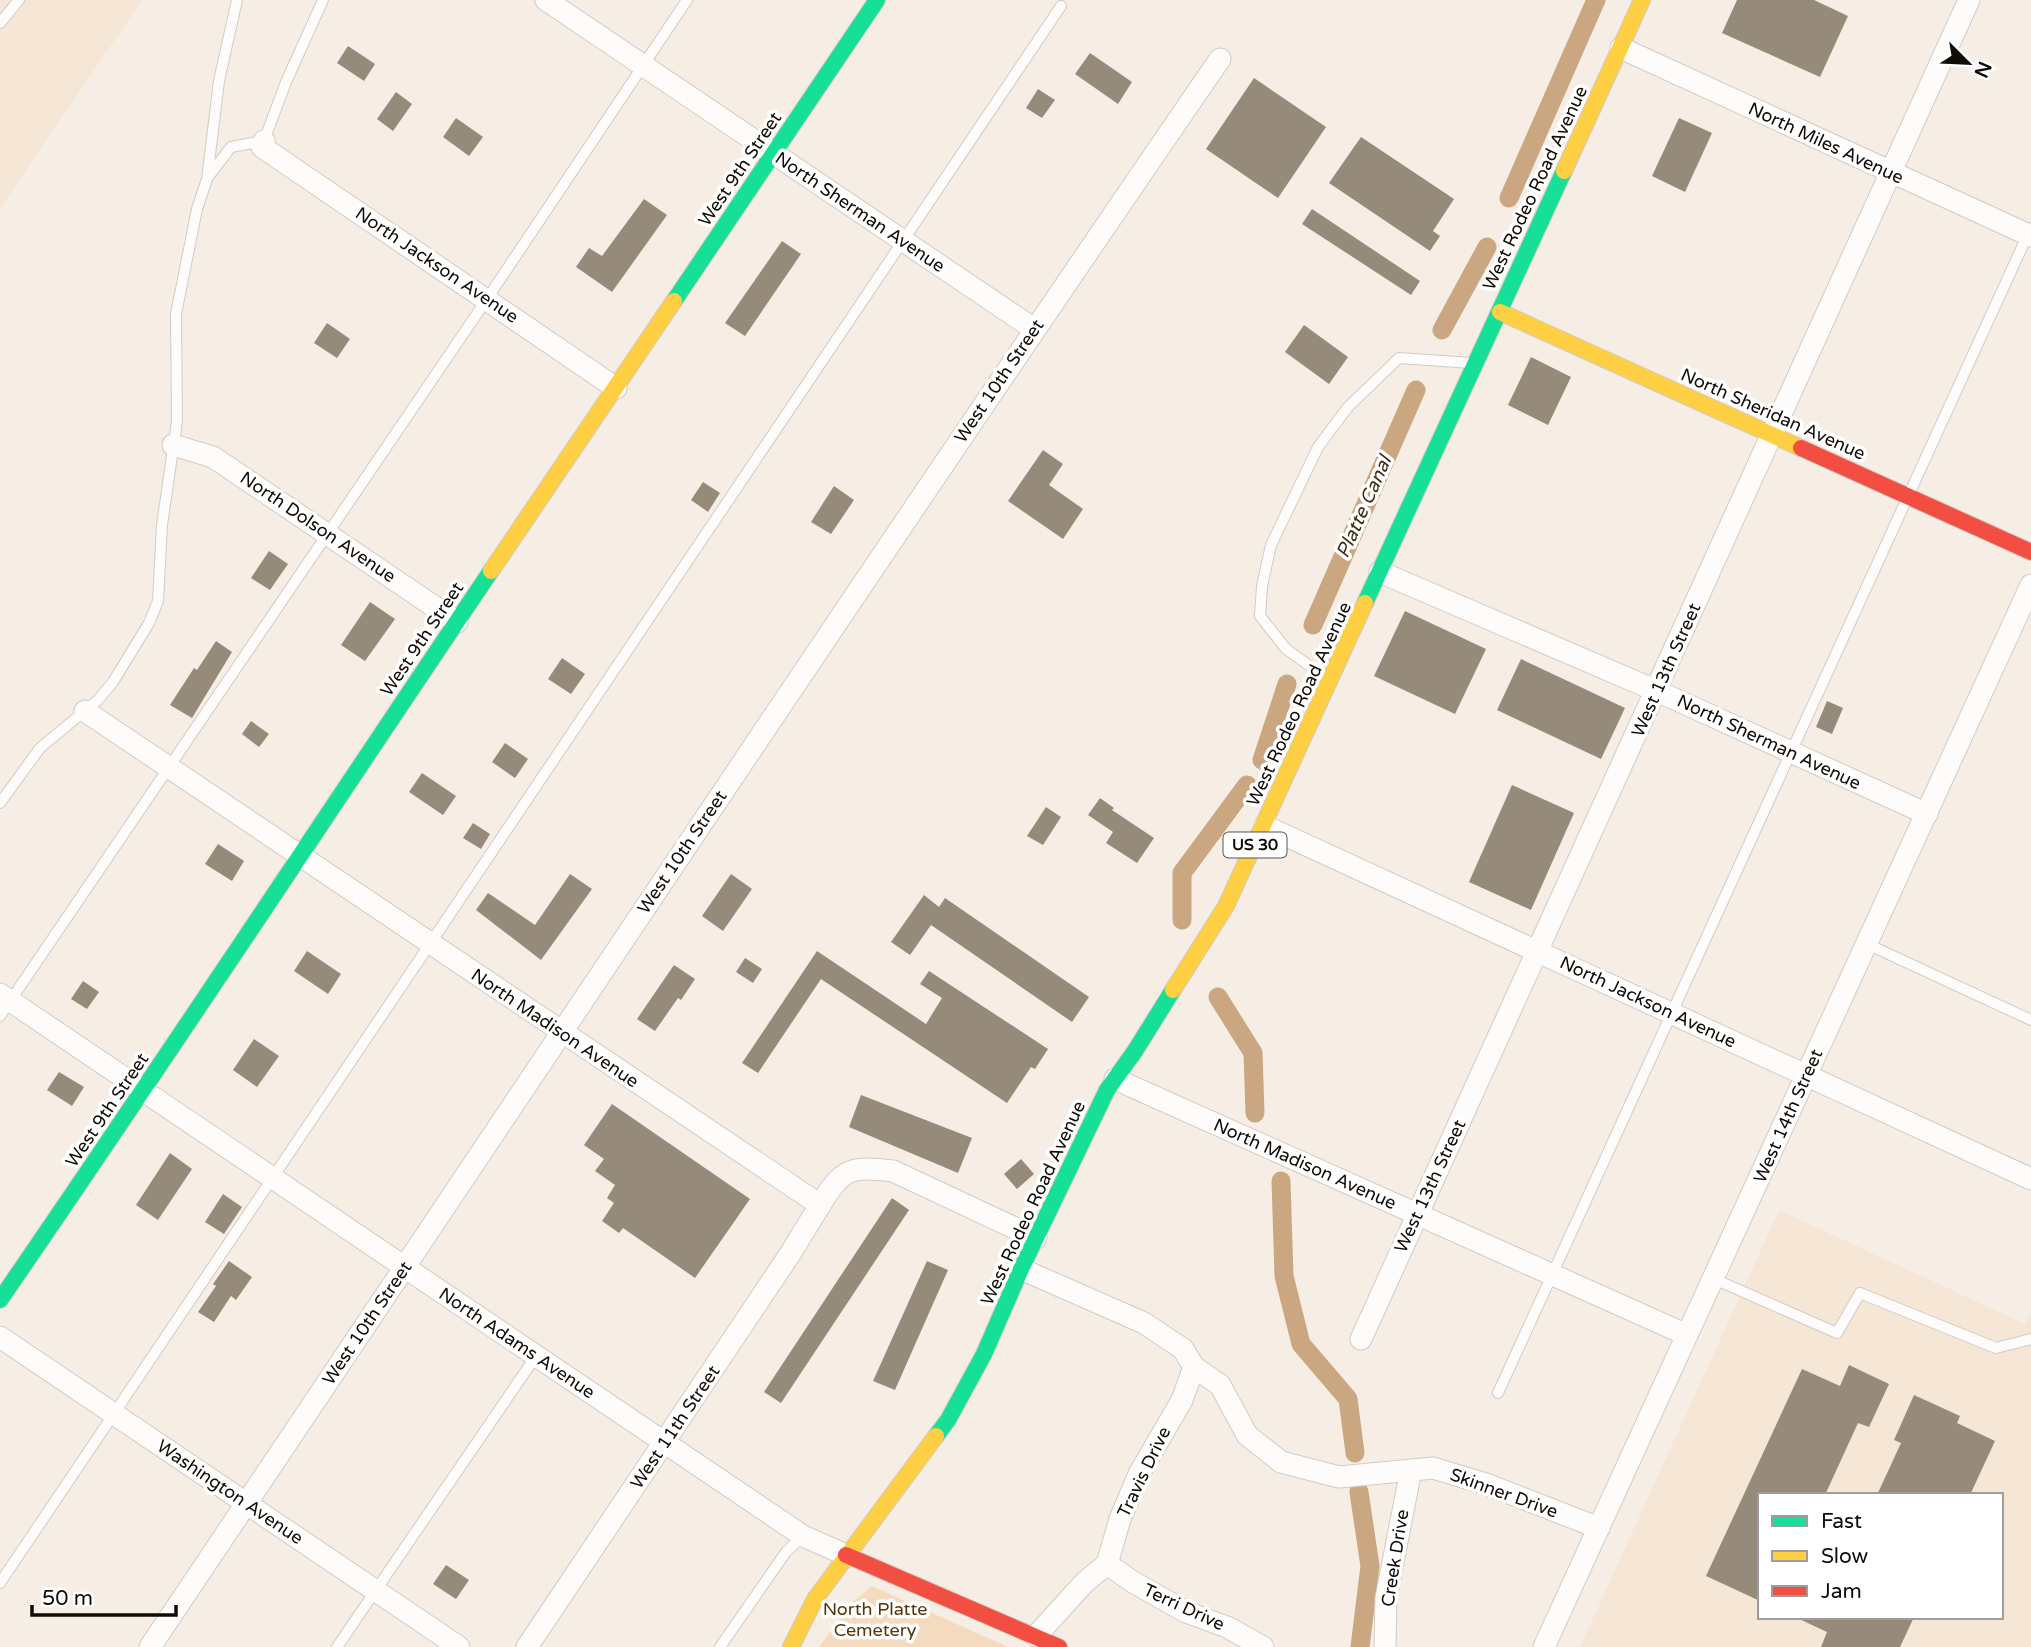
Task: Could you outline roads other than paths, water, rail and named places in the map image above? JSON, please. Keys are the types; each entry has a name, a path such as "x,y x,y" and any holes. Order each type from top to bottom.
{"street":[{"name":"North Sherman Avenue","path":"546,0 1034,329"},
{"name":"West 9th Street","path":"0,1300 144,1091 298,856 877,0"},
{"name":"West Rodeo Road Avenue","path":"790,1647 815,1599 948,1420 984,1354 1021,1269 1107,1090 1226,906 1642,0"},
{"name":"West 13th Street","path":"1360,1339 1969,0"},
{"name":"North Miles Avenue","path":"1621,48 1891,173 2030,233"},
{"name":"West 10th Street","path":"150,1647 1034,329 1220,60"},
{"name":"North Jackson Avenue","path":"264,141 262,147 616,388"},
{"name":"North Sheridan Avenue","path":"1500,312 2031,552"},
{"name":"North Dolson Avenue","path":"173,445 213,457 457,622"},
{"name":"North Sherman Avenue","path":"1380,572 1657,691 1927,814"},
{"name":"West 14th Street","path":"1544,1647 2031,585"},
{"name":"North Madison Avenue","path":"85,711 820,1205"},
{"name":"North Jackson Avenue","path":"1265,826 2031,1179"},
{"name":"North Adams Avenue","path":"3,1004 144,1091 803,1536 1059,1647"},
{"name":"North Madison Avenue","path":"1115,1079 1687,1335"},
{"path":"820,1205 848,1171 867,1168 892,1171 1036,1238"},
{"name":"West 11th Street","path":"527,1647 820,1205"},
{"name":"Skinner Drive","path":"1021,1269 1144,1323 1183,1349 1194,1367 1220,1385 1247,1435 1281,1462 1339,1477 1433,1468 1486,1484 1599,1528"},
{"name":"Washington Avenue","path":"0,1337 459,1647"},
{"name":"Travis Drive","path":"1107,1564 1120,1519 1139,1474 1182,1400 1194,1367"},
{"name":"Creek Drive","path":"1385,1647 1386,1598 1411,1470"},
{"path":"1036,1636 1085,1581 1107,1564"},
{"name":"Terri Drive","path":"1107,1564 1186,1612 1227,1627 1263,1647"}],"lane":[{"path":"0,23 19,0"},
{"path":"0,803 40,748 98,700 113,682 149,623 158,601 162,525 177,421 176,314 197,209 207,179 219,81 237,0"},
{"path":"207,179 232,147 264,141 286,82 323,0"},
{"path":"3,1004 328,533 687,0"},
{"path":"0,1583 1061,6"},
{"path":"1498,1393 2030,233"},
{"path":"1331,681 1286,649 1260,616 1262,586 1271,545 1318,447 1348,407 1398,359 1476,363"},
{"path":"1867,944 2031,1020"},
{"path":"1714,1279 1837,1333 1860,1293 1996,1348 2031,1339"},
{"path":"337,1647 536,1356"},
{"path":"720,1647 786,1552 803,1536"}],"waterway":[{"name":"Platte Canal","path":"1509,198 1596,0"},
{"path":"1442,330 1487,247"},
{"name":"Platte Canal","path":"1313,625 1416,390"},
{"path":"1262,760 1287,684"},
{"name":"Platte Canal","path":"1182,920 1182,873 1247,785"},
{"name":"Platte Canal","path":"1218,997 1253,1053 1255,1113"},
{"name":"Platte Canal","path":"1281,1181 1284,1276 1301,1344 1348,1399 1355,1453"},
{"name":"Platte Canal","path":"1359,1492 1370,1566 1360,1647"}],"park label":[{"name":"North Platte Cemetery","path":"875,1619"}]}
